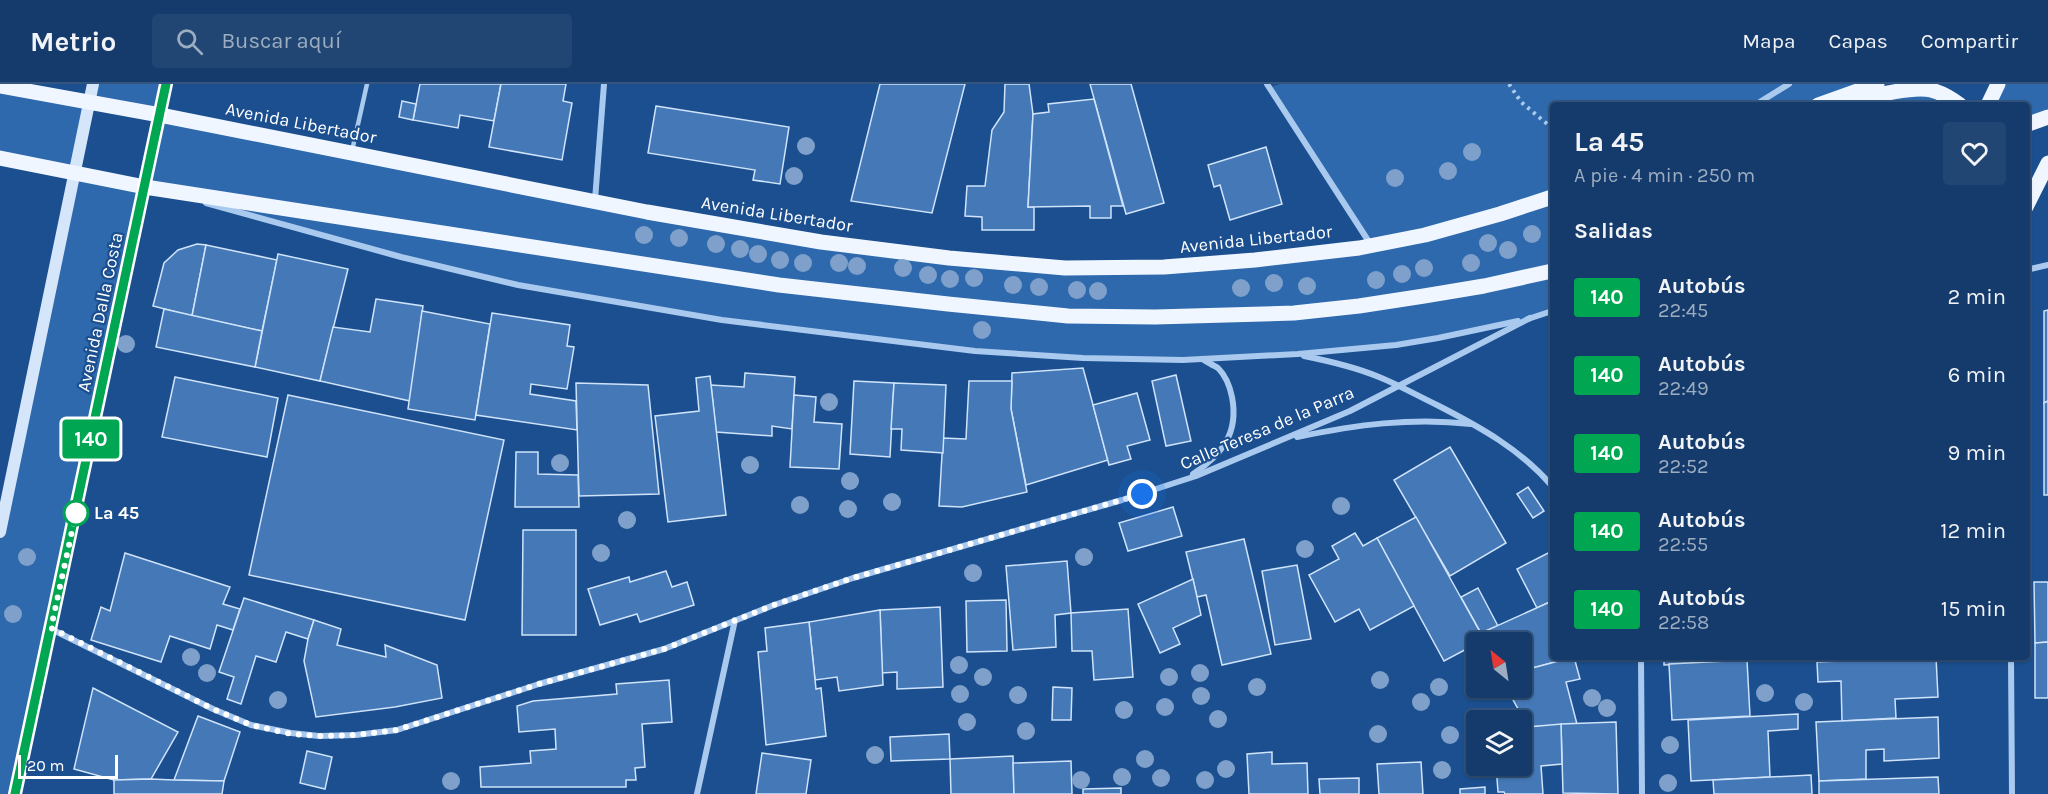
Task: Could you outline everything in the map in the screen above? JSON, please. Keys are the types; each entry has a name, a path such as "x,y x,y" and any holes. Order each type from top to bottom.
{"main road":[{"path":"1827,102 1878,84"},
{"path":"1989,102 1998,84"},
{"name":"Avenida Libertador","path":"0,86 160,115 595,202 820,242 949,258 1065,268 1164,267 1255,260 1371,245 1425,235 1550,198"},
{"path":"1848,102 1892,93 1929,89 1949,96 1956,102"},
{"path":"2030,124 2048,117"},
{"path":"0,158 145,187 779,285 1068,316 1155,317 1294,313 1424,296 1550,271"},
{"path":"2030,199 2048,163"}],"street":[{"path":"0,532 93,84"},
{"name":"Avenida Dalla Costa","path":"15,794 166,84"},
{"path":"595,202 604,84"},
{"path":"1267,84 1371,245"},
{"path":"1760,102 1789,84"},
{"path":"145,187 402,257 518,285 722,320 975,351 1083,358 1183,360 1344,351 1438,338 1550,312"},
{"path":"2030,269 2048,265"},
{"name":"Calle Teresa de la Parra","path":"51,628 213,709 251,725 291,734 319,736 356,735 397,730 539,684 664,649 735,620 853,578 1183,481 1350,411 1530,318"},
{"path":"1298,354 1379,377 1475,425 1514,449 1541,472 1550,483"},
{"path":"1183,481 1215,456 1226,444 1233,427 1235,411 1227,379 1218,369 1201,358"},
{"path":"1279,441 1366,424 1402,420 1440,420 1475,425"},
{"path":"697,794 735,620"},
{"path":"1641,660 1642,794"},
{"path":"2011,660 2012,794"}],"lane":[{"path":"351,153 367,84"}],"path":[{"path":"1509,84 1521,102 1550,127"}],"shaded area":[{"path":"93,84 166,84 160,115 647,212 1065,268 1359,248 1550,198 1550,312 1530,318 1396,345 1183,360 975,351 722,320 518,285 145,187 15,794 0,794 0,532 74,173 0,158 0,86 89,102","holes":["89,103 160,116 145,186 75,173"]},
{"path":"1280,84 1786,84 1758,102 1550,102 1550,196 1372,244 1271,87"},
{"path":"1789,84 1877,84 1826,102 1760,102"},
{"path":"1998,84 2048,84 2048,117 2030,124 2030,102 1989,102"},
{"path":"1929,89 1954,102 1852,102"}],"building":[{"path":"420,84 501,84 494,121 460,115 458,128 413,120"},
{"path":"501,84 566,84 563,101 572,103 562,160 489,147"},
{"path":"880,84 965,84 932,213 851,201"},
{"path":"1005,84 1029,84 1033,114 1028,207 1034,207 1034,230 982,230 982,217 965,216 967,186 985,186 992,130 1004,112"},
{"path":"1090,84 1131,84 1164,203 1126,214"},
{"path":"1094,99 1123,206 1111,206 1111,218 1090,218 1090,206 1028,207 1033,114 1049,112 1048,104"},
{"path":"402,101 416,104 413,120 399,117"},
{"path":"656,106 789,127 780,184 753,180 755,170 648,153"},
{"path":"1266,147 1282,204 1230,220 1220,185 1214,187 1208,165"},
{"path":"197,244 206,245 192,316 153,306 164,263 178,250"},
{"path":"206,245 277,260 262,331 192,316"},
{"path":"278,254 348,269 320,381 255,367"},
{"path":"376,299 423,306 410,401 320,381 333,327 370,332"},
{"path":"164,309 262,331 255,367 156,347"},
{"path":"2048,310 2048,401 2044,403 2044,311"},
{"path":"422,311 490,324 475,420 408,409"},
{"path":"492,313 570,325 567,346 574,347 567,389 531,384 530,394 576,401 577,430 476,415"},
{"path":"1083,368 1108,460 1026,485 1011,409 1012,373"},
{"path":"745,373 795,377 792,429 772,426 772,436 716,432 711,385 744,387"},
{"path":"1176,375 1191,441 1166,446 1152,381"},
{"path":"710,376 726,515 668,522 655,416 699,411 696,378"},
{"path":"175,377 278,398 267,457 162,437"},
{"path":"854,381 894,383 890,457 850,454"},
{"path":"969,381 1012,381 1011,409 1027,492 962,507 939,506 943,438 966,439"},
{"path":"576,383 648,385 659,494 579,496"},
{"path":"894,383 946,385 943,453 901,450 902,429 891,429"},
{"path":"1137,393 1150,440 1127,446 1131,459 1109,465 1093,405"},
{"path":"288,395 504,440 465,620 249,575"},
{"path":"794,395 816,397 814,422 842,424 839,469 790,467"},
{"path":"2048,401 2048,495 2044,495 2044,403"},
{"path":"1450,447 1506,543 1450,576 1394,480"},
{"path":"516,452 538,452 538,474 578,475 579,507 515,507"},
{"path":"1528,487 1544,511 1533,518 1517,494"},
{"path":"1173,507 1182,536 1128,551 1119,523"},
{"path":"1416,517 1480,632 1466,632 1466,649 1444,661 1377,538"},
{"path":"523,530 576,530 576,635 522,635"},
{"path":"1355,533 1363,546 1377,538 1414,606 1370,630 1359,609 1335,622 1309,575 1339,559 1332,546"},
{"path":"1244,539 1271,654 1222,665 1206,595 1197,597 1186,552"},
{"path":"1550,552 1550,602 1537,608 1517,569"},
{"path":"125,553 230,587 223,604 240,609 233,630 217,625 210,649 170,636 161,662 91,640 101,607 110,611"},
{"path":"1067,561 1071,613 1055,615 1056,647 1013,650 1006,566"},
{"path":"1297,565 1311,639 1275,645 1262,571"},
{"path":"666,571 672,587 687,582 694,605 640,622 637,614 600,625 588,589 629,577 630,582"},
{"path":"1193,579 1201,615 1173,628 1180,644 1160,653 1138,604"},
{"path":"2034,582 2048,582 2048,642 2035,643"},
{"path":"1478,588 1498,626 1480,632 1461,597"},
{"path":"244,598 314,620 308,639 286,632 276,662 256,656 241,704 227,699 234,677 219,672"},
{"path":"1006,600 1007,651 967,652 966,601"},
{"path":"1550,602 1550,660 1562,660 1532,668 1532,632 1483,632"},
{"path":"940,607 943,687 897,689 897,672 882,673 880,610"},
{"path":"1128,609 1133,677 1094,680 1092,651 1072,651 1071,613"},
{"path":"880,610 883,685 839,691 837,677 815,680 809,622"},
{"path":"314,620 341,629 337,645 386,657 385,645 437,665 442,698 395,707 316,717 304,661"},
{"path":"809,622 816,689 821,688 826,736 766,745 758,652 767,651 765,628"},
{"path":"2048,642 2048,698 2035,698 2035,643"},
{"path":"1563,660 1575,660 1580,679 1566,682 1577,724 1532,727 1532,710 1519,710 1512,698 1532,698 1532,668"},
{"path":"1664,660 1763,660 1664,665"},
{"path":"1747,660 1750,716 1672,720 1669,664"},
{"path":"1936,660 1938,697 1895,699 1896,718 1842,721 1841,681 1818,682 1817,662"},
{"path":"669,680 672,722 642,724 645,767 635,768 636,780 626,780 626,787 481,787 480,767 531,763 530,751 556,749 555,729 519,732 517,706 533,701 617,694 616,684"},
{"path":"1053,687 1072,688 1071,720 1052,720"},
{"path":"93,688 178,732 151,779 114,780 74,769"},
{"path":"1798,714 1798,729 1768,731 1770,777 1691,781 1688,720"},
{"path":"198,716 240,732 224,781 174,780"},
{"path":"1938,717 1939,758 1884,761 1884,749 1866,750 1866,779 1819,781 1816,722"},
{"path":"1616,722 1618,794 1563,793 1561,724"},
{"path":"1561,724 1562,764 1541,766 1543,794 1498,792 1497,776 1532,776 1532,727"},
{"path":"949,734 950,759 891,761 890,737"},
{"path":"307,751 332,757 325,789 300,783"},
{"path":"1272,752 1272,764 1307,763 1308,794 1249,794 1247,754"},
{"path":"762,753 811,760 806,794 756,794"},
{"path":"1013,756 1014,794 951,794 950,759"},
{"path":"1071,761 1072,794 1014,794 1013,763"},
{"path":"1421,762 1423,794 1379,794 1377,764"},
{"path":"1811,775 1812,794 1714,794 1713,780"},
{"path":"1938,777 1939,794 1819,794 1819,781"},
{"path":"1359,778 1359,794 1320,794 1319,779"},
{"path":"114,780 224,781 222,794 114,794"},
{"path":"1485,787 1485,794 1460,794 1460,789"},
{"path":"1121,788 1121,794 1083,794 1083,789"}],"bus line":[{"name":"140","path":"15,794 166,84"}],"place":[{"name":"La 45","path":"76,513"}],"route":[{"path":"76,513 51,628 213,709 251,725 291,734 319,736 356,735 397,730 539,684 664,649 774,605 853,578 1142,494"}]}
